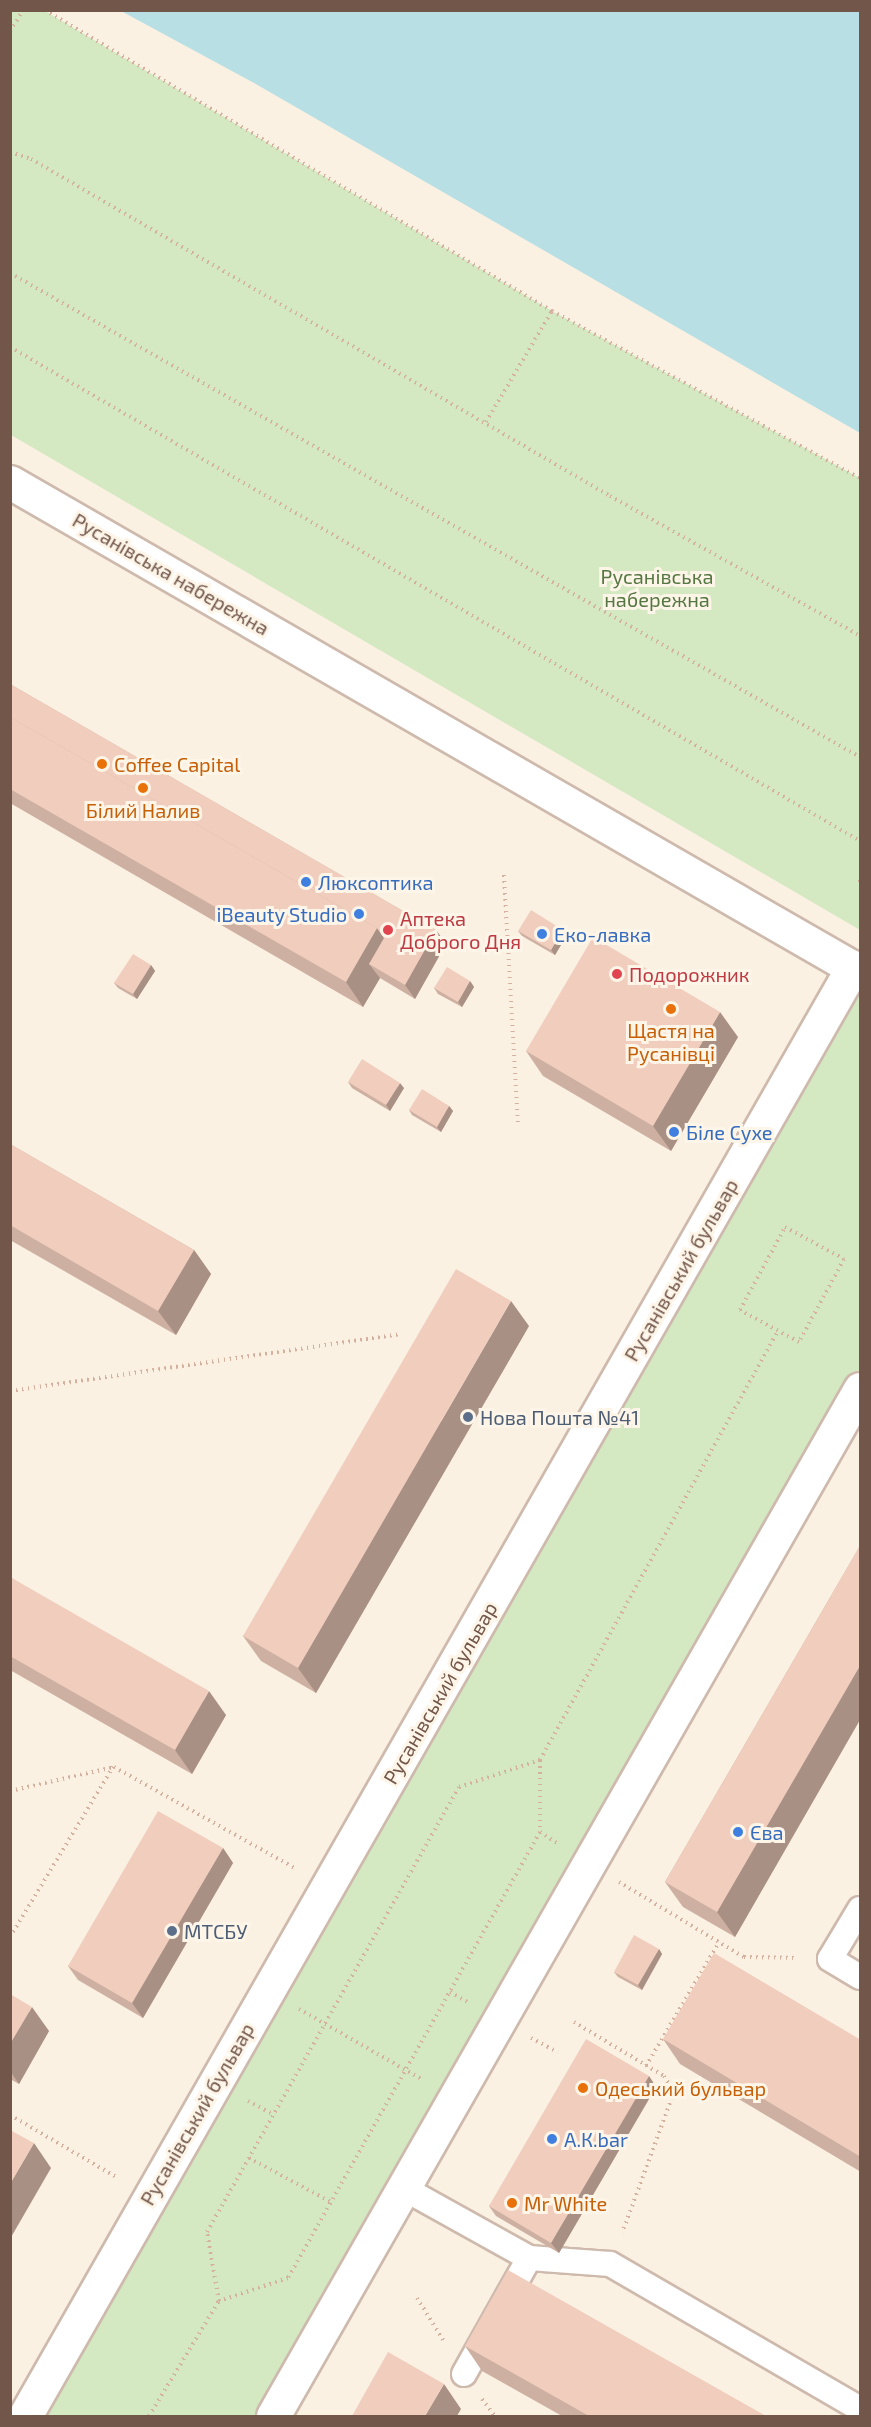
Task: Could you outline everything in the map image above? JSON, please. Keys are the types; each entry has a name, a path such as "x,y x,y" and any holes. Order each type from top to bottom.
{"street":[{"name":"Русанівська набережна","path":"10,482 857,970"},
{"name":"Русанівський бульвар","path":"25,2416 857,970"},
{"path":"273,2416 861,1389"}],"lane":[{"path":"861,1909 830,1959 861,1977"},
{"path":"405,2189 529,2258 610,2264 861,2409"},
{"path":"464,2374 529,2258"}],"path":[{"path":"10,31 23,10"},
{"path":"45,10 552,311 861,478"},
{"path":"10,152 31,159 861,636"},
{"path":"10,273 861,757"},
{"path":"486,422 552,311"},
{"path":"10,347 861,841"},
{"path":"504,875 518,1125"},
{"path":"861,880 861,885"},
{"path":"785,1227 844,1259 799,1342 778,1330 740,1310 785,1227"},
{"path":"149,2416 219,2301 288,2278 540,1832 540,1760 778,1330"},
{"path":"10,1391 401,1334"},
{"path":"219,2301 207,2232 459,1787 540,1760"},
{"path":"10,1791 114,1767 295,1868"},
{"path":"10,1938 114,1767"},
{"path":"540,1832 589,1865 744,1957 830,1959"},
{"path":"646,2066 719,1942"},
{"path":"267,1992 456,2099"},
{"path":"574,2022 671,2083 673,2103 610,2264"},
{"path":"10,2115 118,2178"},
{"path":"249,2158 331,2202"}],"green space":[{"name":"Русанівська набережна","path":"11,10 45,11 552,311 860,478 860,930 11,435"},
{"path":"860,972 860,1389 273,2416 26,2416"}],"water":[{"path":"121,11 860,11 860,433 254,83"}],"building":[{"path":"10,684 436,930 405,985 369,964 384,938 377,928 10,717"},
{"path":"10,717 377,928 346,982 10,789"},
{"path":"531,910 563,930 551,950 518,931"},
{"path":"593,937 720,1012 653,1126 526,1051"},
{"path":"133,954 151,965 133,994 114,983"},
{"path":"447,967 470,981 458,1002 434,988"},
{"path":"362,1059 400,1083 386,1105 348,1082"},
{"path":"422,1089 449,1106 437,1127 409,1110"},
{"path":"10,1144 194,1250 158,1311 10,1225"},
{"path":"456,1269 511,1301 298,1668 243,1636"},
{"path":"861,1544 861,1664 717,1912 665,1882"},
{"path":"10,1577 209,1691 175,1750 10,1656"},
{"path":"158,1811 223,1848 132,2003 68,1966"},
{"path":"634,1935 659,1949 638,1985 614,1972"},
{"path":"714,1953 861,2040 861,2157 663,2039"},
{"path":"10,1994 32,2007 10,2044"},
{"path":"586,2039 649,2076 551,2243 489,2206"},
{"path":"10,2130 34,2143 10,2184"},
{"path":"508,2270 766,2416 589,2416 465,2346"},
{"path":"388,2352 444,2384 425,2416 352,2416"}],"place":[{"name":"Coffee Capital","path":"102,764"},
{"name":"Білий Налив","path":"143,788"},
{"name":"Люксоптика","path":"306,882"},
{"name":"iBeauty Studio","path":"359,914"},
{"name":"Аптека Доброго Дня","path":"388,930"},
{"name":"Еко-лавка","path":"542,934"},
{"name":"Подорожник","path":"617,974"},
{"name":"Щастя на Русанівці","path":"671,1009"},
{"name":"Біле Сухе","path":"674,1132"},
{"name":"Нова Пошта №41","path":"468,1417"},
{"name":"Єва","path":"738,1832"},
{"name":"МТСБУ","path":"172,1931"},
{"name":"Одеський бульвар","path":"583,2088"},
{"name":"А.К.bar","path":"552,2139"},
{"name":"Mr White","path":"512,2203"}]}
